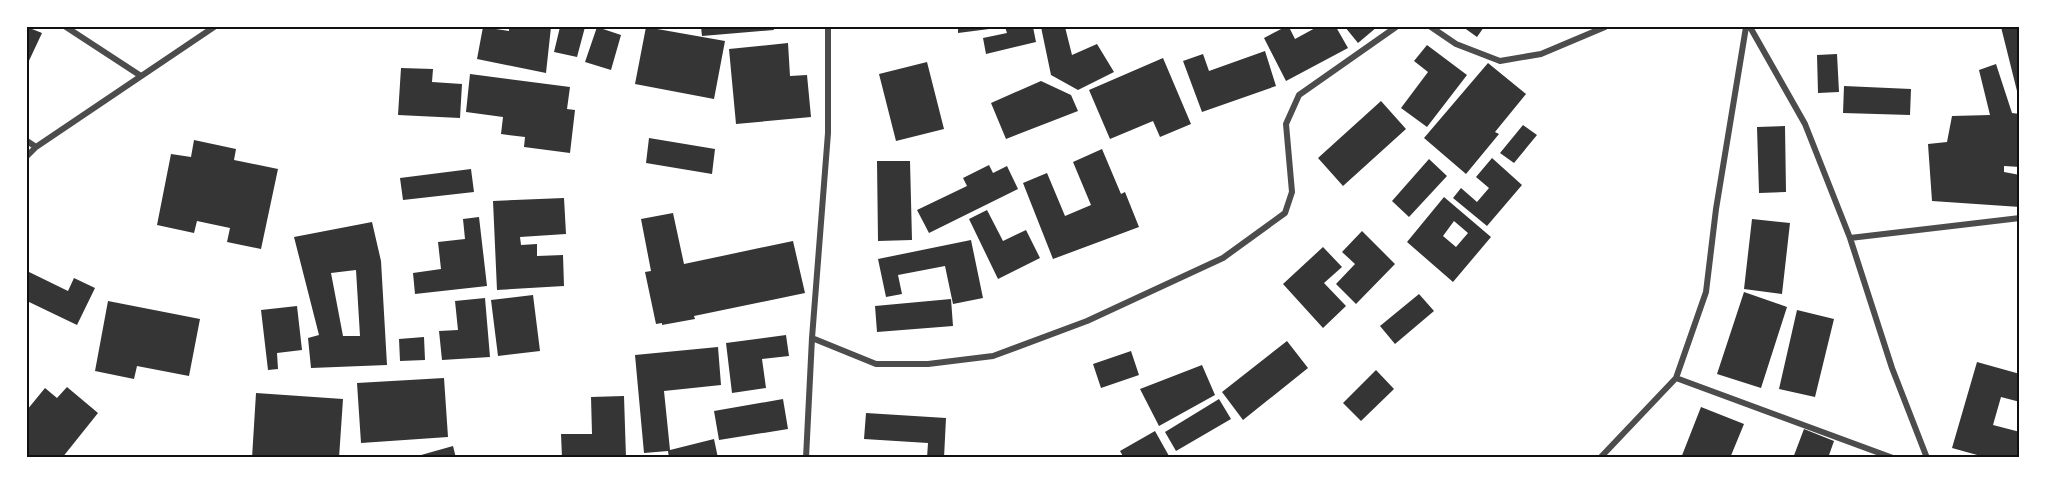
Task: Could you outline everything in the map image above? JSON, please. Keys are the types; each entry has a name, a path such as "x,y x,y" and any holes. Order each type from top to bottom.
{"street":[{"path":"66,27 141,76"},
{"path":"27,156 36,147 214,27"},
{"path":"806,458 812,338 828,133 828,27"},
{"path":"812,338 876,364 927,364 993,356 1087,321 1223,258 1285,213 1292,192 1286,124 1299,95 1396,27"},
{"path":"1431,27 1456,44 1500,61 1541,54 1605,27"},
{"path":"1748,27 1805,124 1850,238 1892,368 1927,458"},
{"path":"1600,458 1676,378 1706,292 1716,209 1748,27"},
{"path":"27,141 36,147"},
{"path":"1850,238 2020,218"},
{"path":"1676,378 1893,458"}],"building":[{"path":"27,27 42,33 27,65"},
{"path":"483,27 509,31 509,27 551,27 546,73 477,59"},
{"path":"560,27 585,27 577,57 554,52"},
{"path":"597,27 621,35 611,70 585,62"},
{"path":"646,27 725,41 714,99 635,84"},
{"path":"701,27 773,27 774,30 702,36"},
{"path":"958,27 997,27 997,28 958,33"},
{"path":"1005,27 1033,27 1036,42 986,54 983,38 1007,33"},
{"path":"1041,27 1065,27 1072,55 1097,44 1114,72 1078,90 1051,75"},
{"path":"1289,27 1295,39 1317,27 1336,27 1348,48 1286,81 1264,38"},
{"path":"1345,27 1377,27 1358,43"},
{"path":"1463,27 1484,27 1477,37"},
{"path":"2001,27 2020,27 2020,99 2019,99"},
{"path":"788,43 790,76 807,75 811,117 736,124 729,49"},
{"path":"1427,45 1467,75 1427,127 1401,108 1428,72 1414,61"},
{"path":"1265,51 1276,86 1202,112 1183,61 1203,54 1209,71"},
{"path":"1837,54 1839,92 1818,93 1817,55"},
{"path":"1163,58 1191,124 1160,137 1153,121 1110,139 1089,90"},
{"path":"927,62 944,129 896,141 879,74"},
{"path":"1488,63 1526,94 1495,132 1499,134 1466,174 1424,138"},
{"path":"1996,64 2012,113 2020,114 2020,167 2004,166 2004,172 2020,175 2020,207 1932,201 1928,144 1947,142 1952,116 1990,115 1979,70"},
{"path":"401,68 433,69 432,82 462,84 460,118 398,115"},
{"path":"470,74 570,87 567,109 575,110 570,153 524,147 525,137 501,134 503,117 466,112"},
{"path":"1041,81 1071,95 1078,111 1006,139 991,103"},
{"path":"1844,86 1911,89 1910,115 1843,113"},
{"path":"1381,101 1406,129 1343,186 1318,158"},
{"path":"1523,125 1537,135 1514,163 1500,153"},
{"path":"1785,126 1786,192 1759,193 1757,127"},
{"path":"649,138 715,149 712,174 646,163"},
{"path":"194,140 236,149 234,160 278,169 261,249 227,242 230,228 197,221 194,233 157,225 171,154 191,157"},
{"path":"1102,149 1121,194 1125,192 1139,227 1053,259 1023,183 1047,173 1065,216 1091,205 1073,162"},
{"path":"1492,158 1522,185 1487,226 1453,198 1461,188 1477,202 1489,188 1476,177"},
{"path":"1429,159 1447,176 1409,217 1392,201"},
{"path":"877,161 910,161 912,240 878,241"},
{"path":"989,165 993,173 1007,166 1018,189 929,233 917,210 967,186 963,178"},
{"path":"471,169 474,192 403,200 400,178"},
{"path":"1444,197 1491,237 1453,282 1407,242","holes":["1454,221 1468,233 1456,247 1443,236"]},
{"path":"564,198 566,234 520,237 521,245 537,244 537,256 563,255 564,286 497,290 493,201"},
{"path":"987,210 1003,241 1026,230 1040,258 998,279 969,219"},
{"path":"673,213 684,264 793,241 805,293 694,316 695,319 656,324 645,272 651,271 641,219"},
{"path":"479,217 487,286 415,294 413,273 441,269 438,242 465,239 463,219"},
{"path":"1752,219 1790,223 1782,294 1744,289"},
{"path":"372,222 381,261 387,365 311,368 308,338 319,335 294,237","holes":["356,270 360,336 343,336 331,273"]},
{"path":"1362,231 1395,264 1356,304 1336,284 1355,264 1342,252"},
{"path":"971,240 983,298 953,304 945,266 898,275 902,294 886,297 878,259"},
{"path":"1323,247 1342,267 1324,283 1346,306 1323,328 1283,284"},
{"path":"27,271 68,291 74,278 95,288 77,325 27,301"},
{"path":"1744,292 1787,307 1761,388 1717,374"},
{"path":"1419,294 1434,311 1395,344 1380,326"},
{"path":"533,295 540,351 498,356 491,300"},
{"path":"485,298 490,357 442,360 439,331 458,330 455,301"},
{"path":"951,299 953,326 877,332 875,306"},
{"path":"108,301 200,319 189,376 137,366 134,379 95,371"},
{"path":"297,306 302,350 277,353 278,369 268,370 261,310"},
{"path":"1797,310 1834,319 1815,397 1779,389"},
{"path":"786,335 789,356 762,359 766,388 732,393 726,343"},
{"path":"424,337 425,360 400,361 399,339"},
{"path":"1287,341 1308,368 1243,420 1222,392"},
{"path":"718,347 721,385 664,391 670,450 714,439 718,458 669,458 668,451 644,453 635,355"},
{"path":"1131,351 1139,375 1101,388 1093,364"},
{"path":"1977,362 2020,374 2020,402 2001,397 1993,425 2020,432 2020,458 1988,458 1952,448"},
{"path":"1202,365 1215,395 1159,426 1140,389"},
{"path":"1376,370 1394,389 1361,421 1343,403"},
{"path":"444,378 448,437 361,443 357,383"},
{"path":"67,387 98,413 62,458 27,458 27,410 45,388 57,398"},
{"path":"256,393 343,399 339,458 252,458"},
{"path":"624,396 626,458 562,458 561,434 592,434 591,397"},
{"path":"783,399 788,429 719,440 714,411"},
{"path":"1219,399 1231,419 1176,451 1165,432"},
{"path":"1701,407 1744,424 1730,458 1681,458"},
{"path":"866,413 946,418 944,458 927,458 928,443 864,439"},
{"path":"1804,429 1834,441 1828,458 1793,458"},
{"path":"1155,431 1169,456 1166,458 1124,458 1120,451"},
{"path":"453,446 456,458 414,458 414,457"}]}
